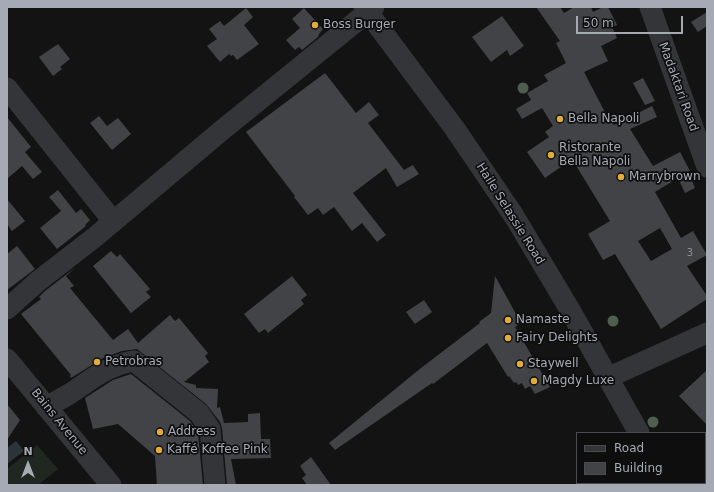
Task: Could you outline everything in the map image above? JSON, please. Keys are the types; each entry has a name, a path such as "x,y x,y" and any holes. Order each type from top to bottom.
{"street":[{"name":"Madaktari Road","path":"650,7 707,167"},
{"path":"7,309 369,8"},
{"name":"Haile Selassie Road","path":"369,8 455,129 514,216 570,310 638,432"},
{"path":"7,88 113,221"},
{"path":"607,378 707,332"},
{"name":"Bains Avenue","path":"7,359 111,485"},
{"path":"46,407 69,394 108,368 134,361 199,413 210,429 215,485"}],"shaded area":[{"path":"16,441 24,451 7,464 7,448"},
{"path":"37,445 58,469 38,485 7,485 7,469"}],"building":[{"path":"536,7 560,7 564,13 574,7 591,7 593,12 603,7 608,7 617,25 612,27 617,38 601,46 608,61 584,72 608,118 610,117 614,125 652,106 657,117 630,129 653,166 680,152 690,171 688,171 695,188 685,193 678,178 655,192 681,238 693,231 707,255 687,266 707,296 707,299 661,329 615,254 603,260 588,234 610,221 572,159 545,178 527,152 549,137 545,132 553,126 542,108 522,119 516,109 531,100 527,93 548,81 544,75 566,63 556,43 560,41","holes":["660,228 672,249 651,261 638,241"]},
{"path":"246,8 253,17 244,25 259,44 237,60 233,55 231,56 229,54 220,62 207,46 217,39 209,29 220,21 224,26"},
{"path":"304,8 323,29 318,37 302,50 299,47 295,50 286,40 300,28 292,19"},
{"path":"707,12 707,26 698,32 691,22"},
{"path":"502,16 524,46 510,56 507,50 491,62 472,37"},
{"path":"58,44 70,59 60,67 62,69 53,76 39,57"},
{"path":"325,73 356,113 369,102 379,115 368,123 404,170 413,165 419,174 397,187 386,168 353,193 386,235 377,242 362,223 352,231 334,207 323,215 318,208 308,215 246,132"},
{"path":"643,78 655,101 645,105 633,83"},
{"path":"99,116 107,126 118,118 131,134 112,150 90,123"},
{"path":"7,117 31,147 25,152 42,172 33,179 22,166 7,179"},
{"path":"58,190 76,213 81,209 90,220 85,225 86,226 57,249 40,228 61,211 49,197"},
{"path":"7,199 25,221 12,231 7,224"},
{"path":"17,246 35,269 7,290 7,254"},
{"path":"111,251 117,257 120,254 150,289 146,292 151,297 131,313 93,266"},
{"path":"76,267 66,276 74,286 70,288 113,340 128,329 138,343 170,315 175,321 179,318 208,353 205,356 209,362 184,382 196,385 196,388 218,389 217,408 220,407 224,423 248,422 248,414 260,413 261,439 270,439 271,458 231,459 236,485 227,485 222,428 220,422 206,404 137,349 122,351 103,358 71,378 71,375 21,314 41,299 39,297 45,291"},
{"path":"292,276 307,295 301,300 304,304 268,333 265,329 259,333 244,314"},
{"path":"495,276 521,323 515,327 550,387 535,394 530,386 525,389 522,383 518,385 516,382 514,383 509,376 508,377 487,343 433,384 432,383 335,450 329,443 491,313"},
{"path":"424,300 432,312 415,324 406,312"},
{"path":"707,370 707,425 679,396"},
{"name":"Address","path":"131,374 190,421 198,433 203,485 157,485 155,456 118,424 93,429 85,398 113,380"},
{"path":"7,404 20,420 7,440"},
{"path":"311,457 331,485 307,485 302,478 306,475 300,466"}],"place":[{"name":"Boss Burger","path":"315,25"},
{"name":"Bella Napoli","path":"560,119"},
{"name":"Ristorante Bella Napoli","path":"551,155"},
{"name":"Marrybrown","path":"621,177"},
{"name":"Namaste","path":"508,320"},
{"name":"Fairy Delights","path":"508,338"},
{"name":"Petrobras","path":"97,362"},
{"name":"Staywell","path":"520,364"},
{"name":"Magdy Luxe","path":"534,381"},
{"name":"Address","path":"160,432"},
{"name":"Kaffé Koffee Pink","path":"159,450"}]}
